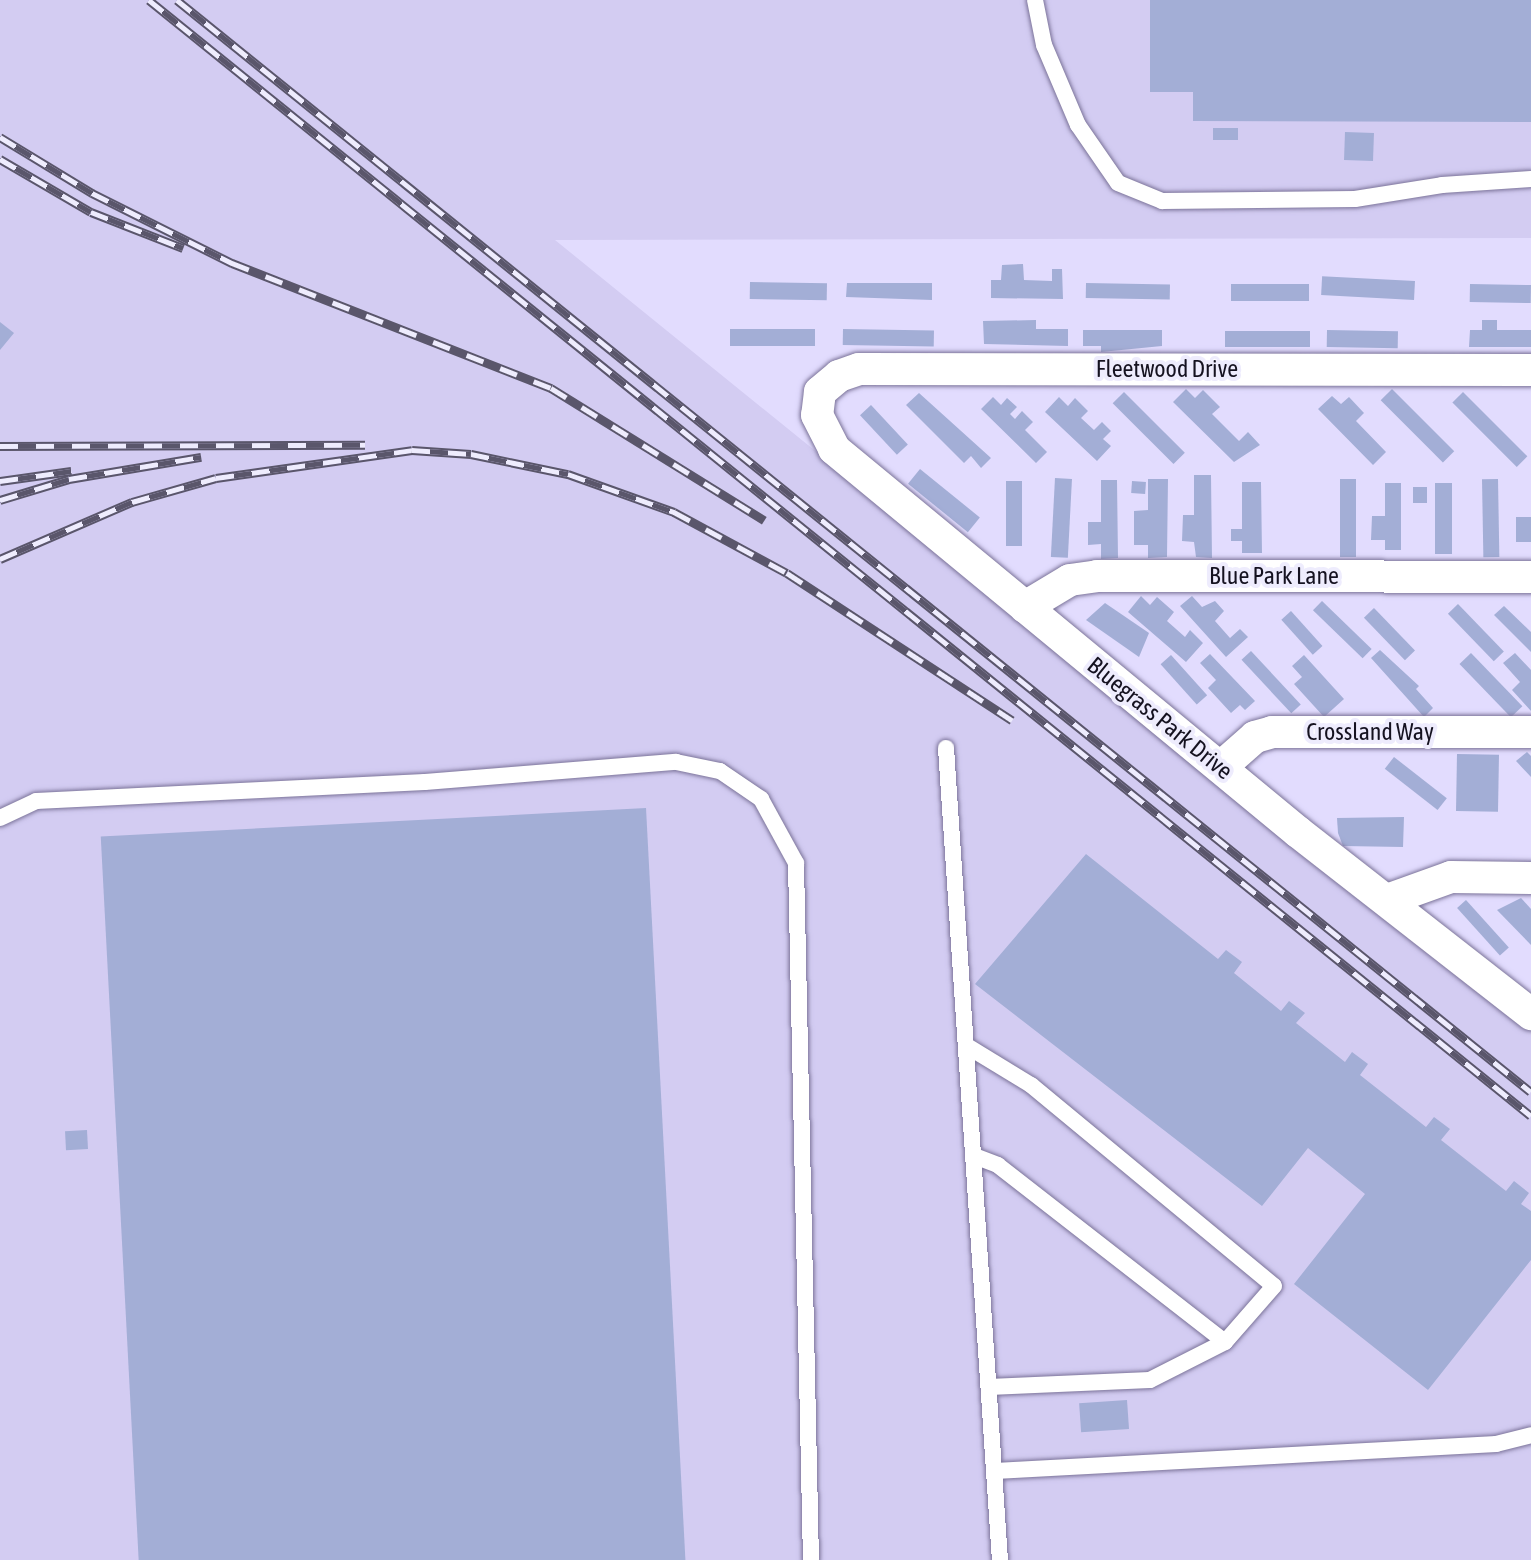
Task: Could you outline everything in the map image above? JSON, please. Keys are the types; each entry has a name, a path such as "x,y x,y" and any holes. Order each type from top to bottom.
{"street":[{"name":"Fleetwood Drive","path":"818,401 820,392 839,376 881,368 1531,370"},
{"name":"Bluegrass Park Drive","path":"818,401 822,432 834,449 1221,767 1531,1014"},
{"name":"Blue Park Lane","path":"1025,607 1070,580 1097,576 1531,577"},
{"name":"Crossland Way","path":"1221,767 1255,737 1272,732 1531,732"},
{"path":"1387,900 1451,877 1531,878"}],"lane":[{"path":"1035,0 1044,45 1078,125 1118,183 1162,201 1355,199 1442,185 1531,179"},
{"path":"946,748 1000,1560"},
{"path":"0,818 36,801 425,782 676,762 720,771 761,799 796,863 811,1560"},
{"path":"967,1046 1031,1085 1274,1286 1225,1342 1150,1380 989,1387"},
{"path":"974,1156 998,1165 1225,1342"},
{"path":"995,1471 1496,1444 1531,1435"}],"shaded area":[{"path":"0,0 1531,0 1531,238 555,240 1531,1031 1531,1560 0,1560"}],"building":[{"path":"1150,0 1531,0 1531,122 1193,121 1193,92 1150,92"},
{"path":"1213,128 1238,128 1238,140 1213,140"},
{"path":"1345,132 1374,133 1373,161 1344,160"},
{"path":"1023,264 1024,280 1052,281 1052,269 1062,269 1063,299 991,298 991,280 1001,280 1002,265"},
{"path":"1322,276 1415,281 1414,300 1321,295"},
{"path":"750,282 827,283 827,300 750,299"},
{"path":"847,283 932,283 932,300 846,297"},
{"path":"1086,283 1170,284 1170,299 1086,298"},
{"path":"1231,284 1309,284 1309,301 1231,301"},
{"path":"1470,284 1531,285 1531,303 1470,302"},
{"path":"1036,320 1036,329 1068,329 1068,346 984,344 983,321"},
{"path":"1482,320 1497,320 1497,330 1531,330 1531,347 1469,347 1470,330 1482,330"},
{"path":"0,322 14,333 0,350"},
{"path":"730,329 815,329 815,346 730,346"},
{"path":"843,329 934,331 934,347 843,345"},
{"path":"1083,330 1162,330 1162,346 1101,352 1101,346 1083,346"},
{"path":"1327,330 1398,331 1398,348 1327,347"},
{"path":"1225,331 1310,331 1310,347 1225,347"},
{"path":"1186,389 1195,398 1203,390 1220,407 1212,414 1239,441 1248,432 1260,445 1234,462 1173,402"},
{"path":"1392,389 1454,451 1443,463 1381,400"},
{"path":"1124,392 1185,453 1173,464 1113,403"},
{"path":"1463,392 1527,456 1517,467 1452,403"},
{"path":"919,393 991,458 981,468 971,456 964,463 906,405"},
{"path":"1332,396 1341,404 1349,397 1364,413 1356,421 1386,452 1373,465 1318,409"},
{"path":"993,397 1001,405 1007,398 1017,407 1010,414 1015,419 1022,411 1033,422 1025,430 1047,452 1036,463 981,409"},
{"path":"1059,397 1068,406 1075,398 1088,411 1081,418 1094,430 1102,422 1111,431 1103,439 1111,446 1097,461 1045,412"},
{"path":"871,405 908,444 897,455 860,415"},
{"path":"920,469 980,517 968,532 908,484"},
{"path":"1194,475 1211,475 1212,558 1196,557 1194,542 1182,541 1183,515 1194,515"},
{"path":"1055,478 1072,479 1068,558 1051,557"},
{"path":"1148,479 1168,479 1167,557 1148,558 1148,545 1134,545 1134,511 1148,510"},
{"path":"1340,479 1356,479 1356,557 1340,557"},
{"path":"1482,479 1498,479 1499,557 1483,557"},
{"path":"1101,480 1117,480 1118,558 1101,559 1101,544 1088,545 1088,522 1101,522"},
{"path":"1006,481 1022,481 1022,546 1006,546"},
{"path":"1132,481 1146,482 1145,494 1131,493"},
{"path":"1242,482 1261,482 1262,553 1242,553 1242,541 1231,541 1231,529 1242,529"},
{"path":"1385,483 1401,483 1401,550 1385,550 1385,540 1371,540 1372,516 1385,516"},
{"path":"1435,483 1452,483 1452,554 1435,554"},
{"path":"1413,487 1427,487 1427,503 1413,503"},
{"path":"1516,517 1531,517 1531,542 1516,542"},
{"path":"1141,596 1150,605 1157,597 1174,612 1167,621 1185,637 1190,630 1203,643 1186,662 1128,612"},
{"path":"1192,596 1202,607 1215,601 1224,611 1215,621 1230,638 1240,629 1248,637 1226,657 1180,606"},
{"path":"1322,601 1372,649 1363,658 1313,610"},
{"path":"1105,603 1149,633 1139,657 1086,620"},
{"path":"1458,604 1504,651 1494,661 1448,614"},
{"path":"1504,606 1531,632 1531,652 1494,615"},
{"path":"1374,608 1415,650 1405,660 1364,618"},
{"path":"1291,611 1322,646 1313,655 1281,620"},
{"path":"1380,650 1419,686 1416,689 1433,708 1424,717 1371,658"},
{"path":"1251,651 1301,704 1291,713 1241,660"},
{"path":"1471,653 1522,706 1511,717 1459,664"},
{"path":"1515,653 1531,670 1531,711 1512,690 1520,682 1503,663"},
{"path":"1210,654 1255,701 1245,710 1240,705 1231,713 1208,688 1216,680 1200,663"},
{"path":"1171,655 1207,695 1197,704 1161,664"},
{"path":"1304,655 1344,699 1324,717 1294,684 1302,677 1292,666"},
{"path":"1527,752 1531,756 1531,777 1516,761"},
{"path":"1457,754 1499,755 1498,812 1456,811"},
{"path":"1394,757 1447,798 1438,810 1385,769"},
{"path":"646,808 685,1560 139,1560 101,837"},
{"path":"1404,817 1403,847 1343,846 1338,833 1337,818"},
{"path":"1086,854 1218,959 1226,950 1242,962 1234,973 1281,1011 1289,1001 1305,1013 1296,1023 1345,1062 1352,1052 1368,1064 1360,1075 1426,1127 1434,1117 1450,1129 1441,1140 1506,1191 1514,1181 1529,1193 1521,1204 1531,1211 1531,1260 1428,1390 1294,1284 1365,1194 1308,1148 1262,1206 975,984"},
{"path":"1521,898 1531,909 1531,945 1497,910"},
{"path":"1466,900 1509,948 1500,956 1457,908"},
{"path":"87,1130 88,1149 66,1150 65,1131"},
{"path":"1127,1400 1129,1429 1081,1432 1079,1403"}],"railway":[{"path":"149,0 1531,1116"},
{"path":"177,0 1531,1092"},
{"path":"0,137 92,193 232,263 551,388 764,520"},
{"path":"0,159 91,212 183,248"},
{"path":"0,446 365,445"},
{"path":"0,559 132,502 216,478 412,450 471,454 568,474 674,512 787,573 1012,720"},
{"path":"0,500 69,479 201,457"},
{"path":"0,481 71,471"}]}
